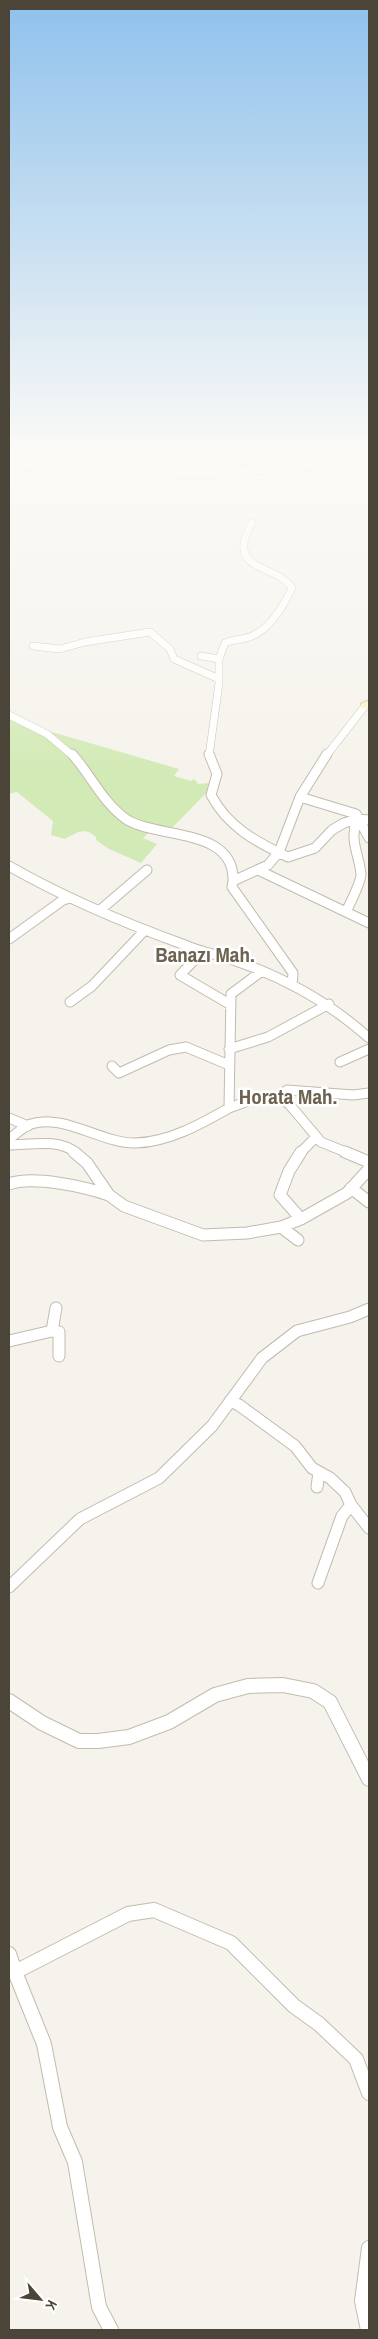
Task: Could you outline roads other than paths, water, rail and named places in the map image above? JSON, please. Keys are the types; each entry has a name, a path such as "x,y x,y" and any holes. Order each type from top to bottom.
{"street":[{"path":"249,558 262,571 287,580 292,588 282,605 261,630 251,636 225,643 219,659 219,678 209,755 217,774 211,795 226,819 239,832 288,857 315,848 332,830 357,819 369,820"},
{"path":"33,646 60,649 85,642 150,632 170,649 174,659 219,678"},
{"path":"201,656 219,659"},
{"path":"233,881 268,865 279,852 300,797 330,749 367,705"},
{"path":"9,715 52,736 77,760 106,802 134,824 188,836 226,855 235,872 232,887 234,892 293,973 292,985"},
{"path":"300,797 356,814 357,819 369,838"},
{"path":"346,912 361,876 354,850 354,827 357,819"},
{"path":"10,868 99,911 145,930 262,971 292,985 330,1004 369,1038"},
{"path":"99,911 146,870"},
{"path":"258,870 369,923"},
{"path":"9,939 63,900 71,898"},
{"path":"70,1002 92,986 145,930"},
{"path":"203,951 180,975 231,1005"},
{"path":"229,1108 231,994 238,984 253,978 262,971"},
{"path":"229,1050 246,1047 278,1033 330,1004"},
{"path":"112,1066 119,1073 169,1050 186,1047 229,1065"},
{"path":"340,1062 369,1049"},
{"path":"279,1098 287,1090 353,1095 369,1093"},
{"path":"9,1140 34,1123 65,1125 125,1143 159,1140 205,1122 229,1108 259,1097 279,1098 289,1104 321,1142 369,1162"},
{"path":"9,1118 28,1126"},
{"path":"301,1219 280,1195 287,1176 306,1143 316,1137"},
{"path":"9,1145 54,1144 70,1148 87,1163 109,1195"},
{"path":"9,1184 19,1180 83,1186 109,1195 124,1206 203,1235 247,1234 301,1219 347,1193 369,1169"},
{"path":"351,1188 369,1202"},
{"path":"281,1226 298,1240"},
{"path":"52,1331 56,1308"},
{"path":"9,1587 80,1520 159,1478 212,1426 262,1358 297,1331 350,1317 369,1309"},
{"path":"9,1341 52,1331 59,1332 59,1356"},
{"path":"230,1401 239,1405 294,1446 312,1468 345,1492 351,1505 369,1528"},
{"path":"317,1487 318,1472"},
{"path":"318,1583 342,1516 351,1505"},
{"path":"9,1700 42,1724 79,1740 98,1741 129,1737 169,1722 215,1696 248,1686 283,1685 313,1691 330,1702 369,1779"},
{"path":"15,1972 128,1914 154,1910 231,1943 294,2006 319,2024 356,2059 369,2093"},
{"path":"9,1954 44,2044 60,2128 75,2162 100,2307 110,2330"},
{"path":"368,2330 362,2301 369,2248"}],"district":[{"name":"Banazı Mah.","path":"205,954"},
{"name":"Horata Mah.","path":"288,1096"}]}
